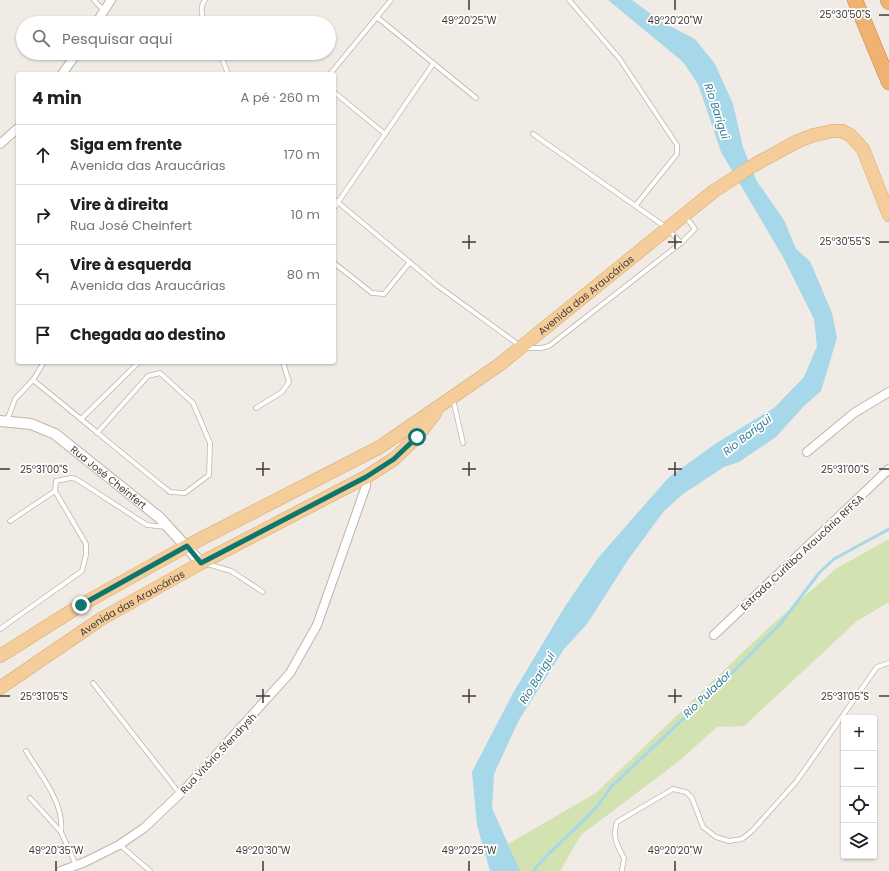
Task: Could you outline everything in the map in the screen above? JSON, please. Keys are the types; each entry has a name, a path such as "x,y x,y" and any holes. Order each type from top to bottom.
{"highway":[{"path":"855,0 889,82"}],"main road":[{"name":"Avenida das Araucárias","path":"0,656 81,605 187,546 380,447 522,348 684,214 725,183 754,165 814,135 833,131 842,131 857,141 863,149 889,215"},
{"name":"Avenida das Araucárias","path":"0,688 101,619 201,563 366,477 394,459 417,437 448,400"},
{"path":"366,477 380,447"}],"street":[{"path":"101,16 111,0"},
{"path":"63,72 72,60"},
{"path":"0,144 16,130"},
{"path":"807,452 854,413 889,392"},
{"name":"Rua José Cheinfert","path":"3,421 30,424 56,434 150,509 170,528 201,563"},
{"name":"Estrada Curitiba Araucária RFFSA","path":"714,635 889,469"},
{"name":"Rua Vitório Sfendrysh","path":"61,871 120,845 144,828 180,794 290,673 317,625 366,486 366,477"}],"lane":[{"path":"94,0 104,11"},
{"path":"203,16 201,11 203,3 206,0"},
{"path":"332,72 378,18 391,0"},
{"path":"569,0 620,58 677,146 677,154 636,205"},
{"path":"378,18 476,98"},
{"path":"223,60 227,72"},
{"path":"433,64 385,134 336,201 438,286 522,348 533,349 549,346 681,243 695,229 684,214"},
{"path":"336,94 385,134"},
{"path":"533,134 636,205 667,228 681,243"},
{"path":"336,265 372,293 377,295 384,294 410,262"},
{"path":"3,421 15,399 33,380 43,364"},
{"path":"81,419 137,364"},
{"path":"256,408 282,392 289,382 284,364"},
{"path":"33,380 97,433 170,492 185,493 209,476 210,443 193,403 160,373 148,376 97,433"},
{"path":"448,400 463,443"},
{"path":"0,629 82,570 86,555 86,544 55,492 56,481 71,478 76,479 147,525 170,528"},
{"path":"10,521 55,492"},
{"path":"201,563 231,571 264,592"},
{"path":"622,870 624,858 617,845 614,831 617,822 673,789 686,792 692,798 703,827 716,837 729,841 742,840 796,782 877,667 889,663"},
{"path":"94,683 180,794"},
{"path":"26,751 60,809 62,822 61,832"},
{"path":"30,798 61,832 76,865"},
{"path":"120,845 150,871"}],"green space":[{"path":"889,539 889,602 857,621 744,726 717,727 679,761 581,835 560,871 518,871 508,844 596,793 766,630 837,568"}],"water":[{"name":"Rio Barigui","path":"608,0 632,0 662,22 695,39 715,64 733,104 743,147 756,180 784,220 796,249 810,261 832,313 837,338 821,391 804,406 776,437 739,462 724,467 683,494 664,511 628,560 587,624 564,649 519,720 494,774 492,808 520,871 490,871 477,825 472,772 513,693 564,608 598,558 669,477 718,442 774,408 804,377 817,346 814,319 783,257 721,152 698,84 683,62"}],"waterway":[{"name":"Rio Pulador","path":"533,871 542,860 594,810 611,787 733,672 781,623 819,573 834,559 889,529"}],"route":[{"path":"81,605 187,546 201,563 366,477 394,459 417,437"}]}
